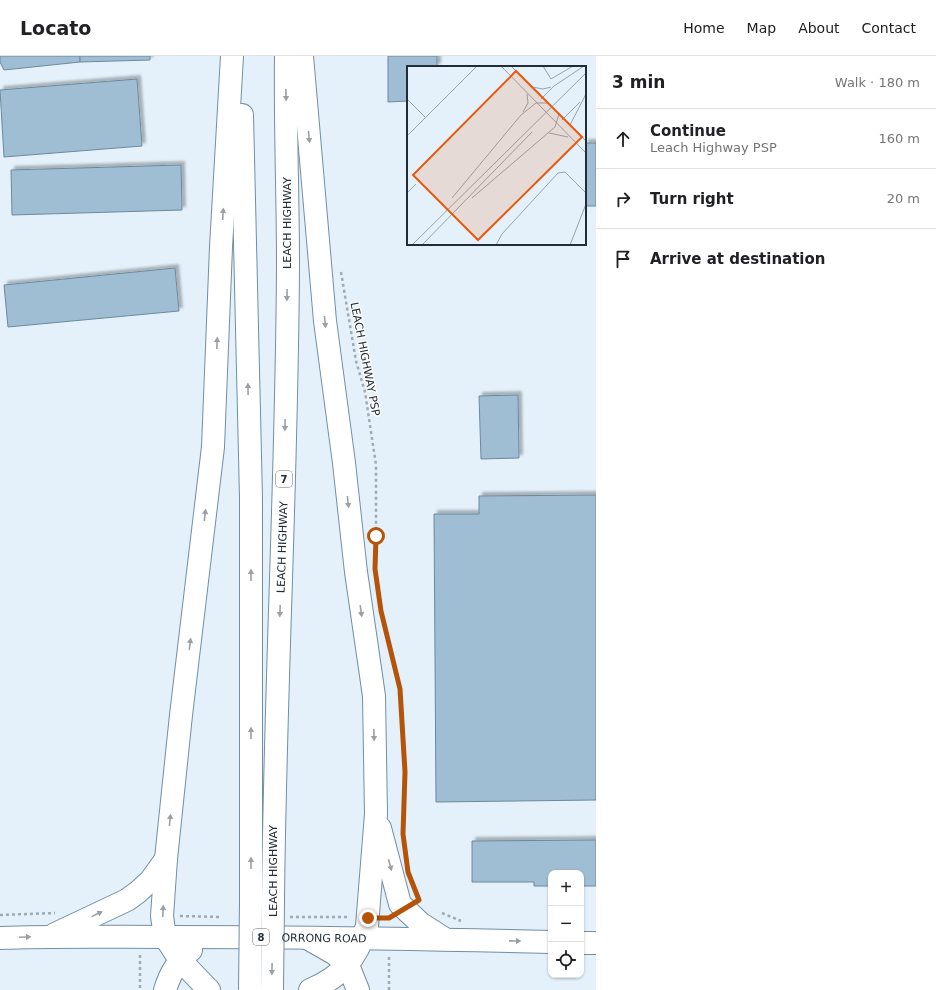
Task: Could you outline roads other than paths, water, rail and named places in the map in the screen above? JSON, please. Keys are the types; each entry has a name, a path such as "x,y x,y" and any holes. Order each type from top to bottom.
{"highway":[{"path":"209,990 180,960 164,926 166,859 181,715 213,447 221,255 232,56"},
{"name":"LEACH HIGHWAY","path":"240,56 251,498 250,990"},
{"name":"LEACH HIGHWAY","path":"272,990 278,910 274,782 283,534 288,264 286,56"},
{"path":"302,56 325,321 356,572 374,696 376,814 366,928 348,965 325,983 310,990"},
{"path":"376,814 400,904 420,923 445,940"},
{"path":"49,937 126,900 138,892 151,880 166,859"},
{"name":"ORRONG ROAD","path":"0,938 49,937 164,926 219,927 306,938 366,928 389,938 548,942"},
{"path":"165,990 170,975 180,960 219,927"},
{"path":"306,938 335,954 348,965 358,990"},
{"path":"584,943 596,943"}]}
